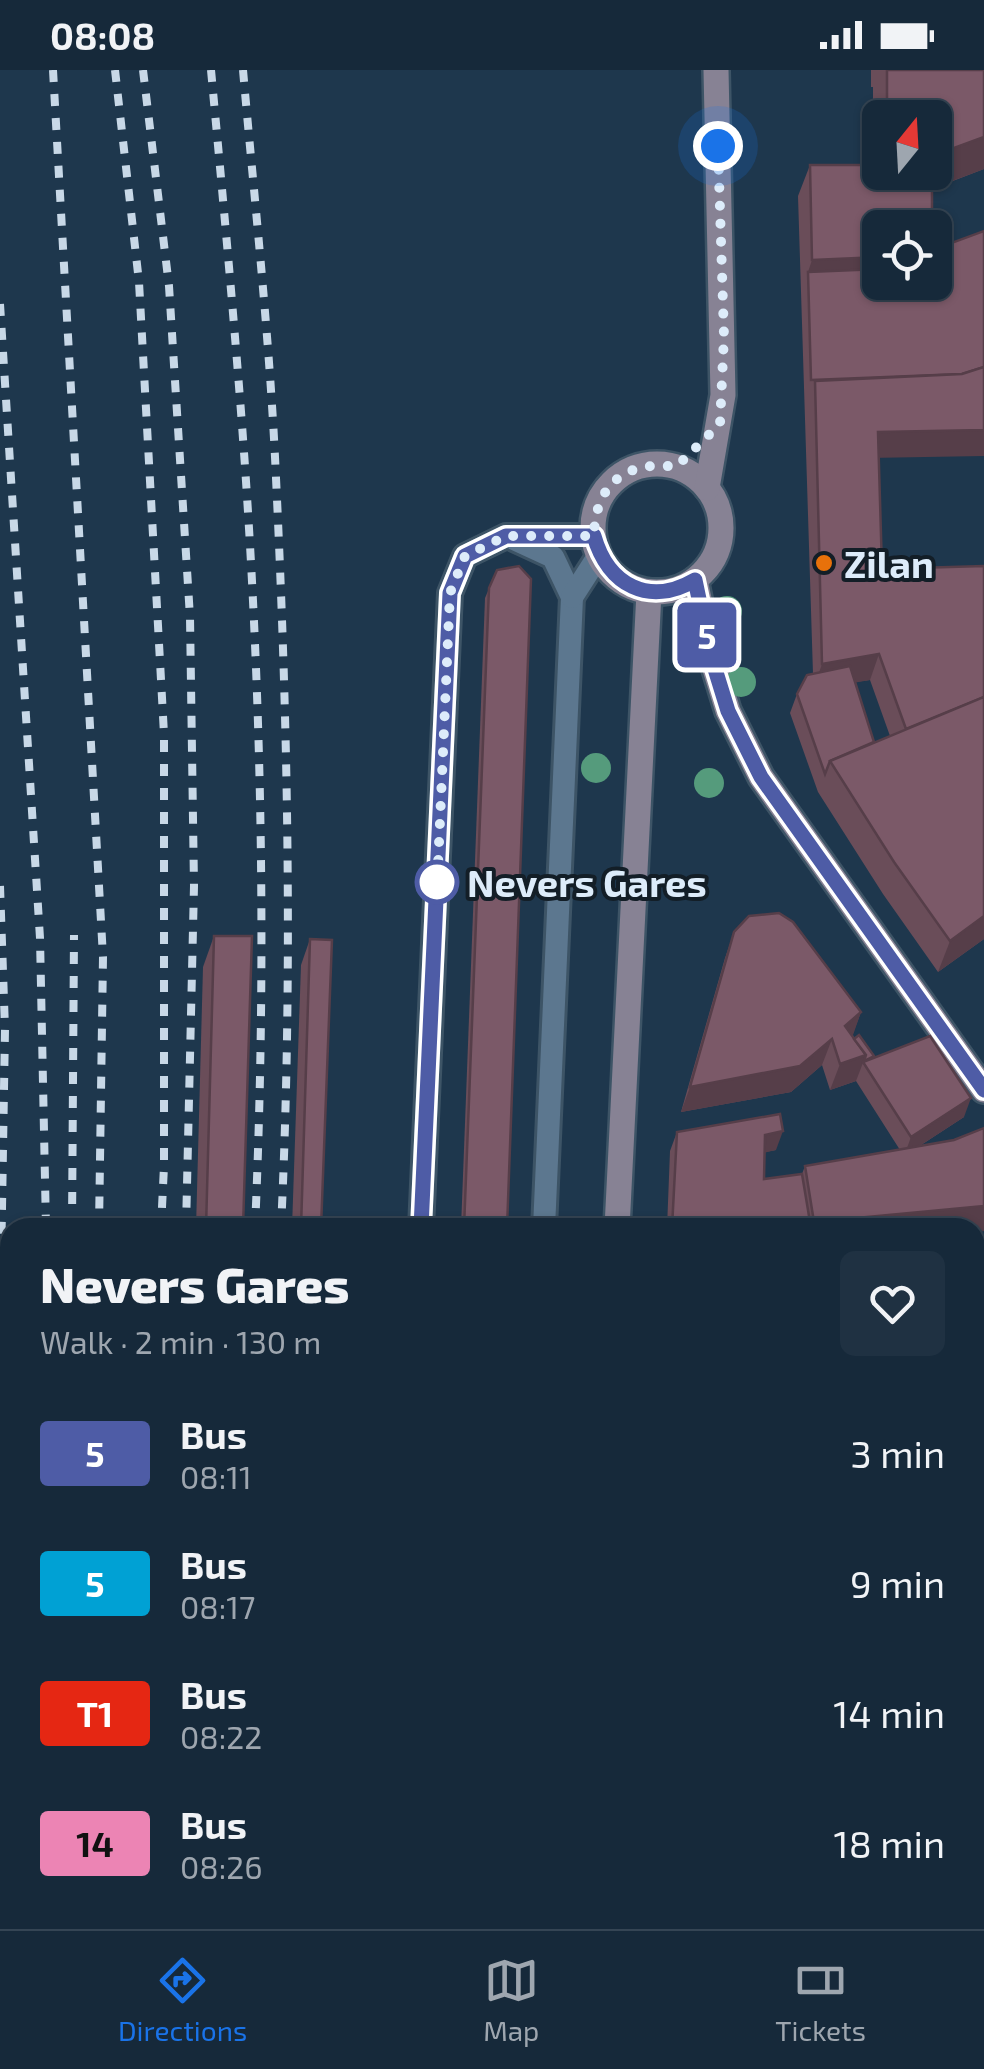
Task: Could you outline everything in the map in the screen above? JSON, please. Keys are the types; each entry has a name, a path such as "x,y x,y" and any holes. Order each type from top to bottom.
{"main road":[{"path":"707,488 720,424 724,336 716,70"},
{"path":"676,467 720,424"},
{"path":"655,464 694,475 707,488 718,506 720,536 710,565 695,580 681,588 649,592 628,585 611,572 596,546 598,505 618,478 634,468 655,464"},
{"path":"695,580 711,656 728,711 761,777 984,1090"},
{"path":"618,1218 649,592"}],"lane":[{"path":"506,536 553,557 572,597"},
{"path":"421,1218 450,593 465,556 506,536 596,546 572,597 544,1218"}],"building":[{"path":"887,70 984,70 984,137 952,149 952,100 887,100"},
{"path":"810,165 862,165 862,190 932,190 932,210 862,210 862,258 812,260"},
{"path":"984,231 984,367 962,374 811,380 808,272 862,270 862,300 952,300 952,243"},
{"path":"984,367 984,430 878,432 882,569 984,566 984,697 906,729 879,654 822,664 815,381 962,374"},
{"name":"Nevers Gares","path":"519,566 531,579 507,1218 464,1218 489,588 497,570"},
{"path":"850,666 874,742 830,761 825,774 797,694 807,675"},
{"path":"984,697 984,916 950,941 830,761"},
{"path":"779,913 793,922 861,1012 845,1026 866,1055 840,1064 832,1039 800,1066 690,1087 734,932 749,916"},
{"path":"214,936 252,936 243,1218 206,1218"},
{"path":"310,939 332,940 321,1218 301,1218"},
{"path":"859,1035 874,1056 864,1061 866,1055 854,1039"},
{"path":"930,1036 971,1098 911,1137 863,1062"},
{"path":"780,1114 783,1131 765,1135 764,1179 802,1174 809,1218 673,1218 677,1132"},
{"path":"984,1128 984,1206 856,1218 813,1218 805,1166 954,1140"}],"railway":[{"path":"53,70 103,957 99,1218"},
{"path":"115,70 139,282 164,734 161,1218"},
{"path":"143,70 169,286 190,617 194,886 186,1218"},
{"path":"211,70 242,425 258,726 261,1027 255,1218"},
{"path":"243,70 270,376 284,665 288,946 281,1218"},
{"path":"0,304 40,938 46,1218"},
{"path":"0,886 5,1029 2,1218"},
{"path":"72,1218 74,935"}],"bus line":[{"name":"5","path":"421,1218 450,593 465,556 506,536 594,536 599,555 611,572 628,585 649,592 681,588 695,580 711,656 728,711 761,777 984,1090"}],"place":[{"name":"Zilan","path":"824,563"},
{"name":"Nevers Gares","path":"437,882"}],"route":[{"path":"437,882 437,889 450,593 465,556 506,536 594,536 598,505 618,478 634,468 655,464 676,467 720,424 724,336 718,146"}]}
